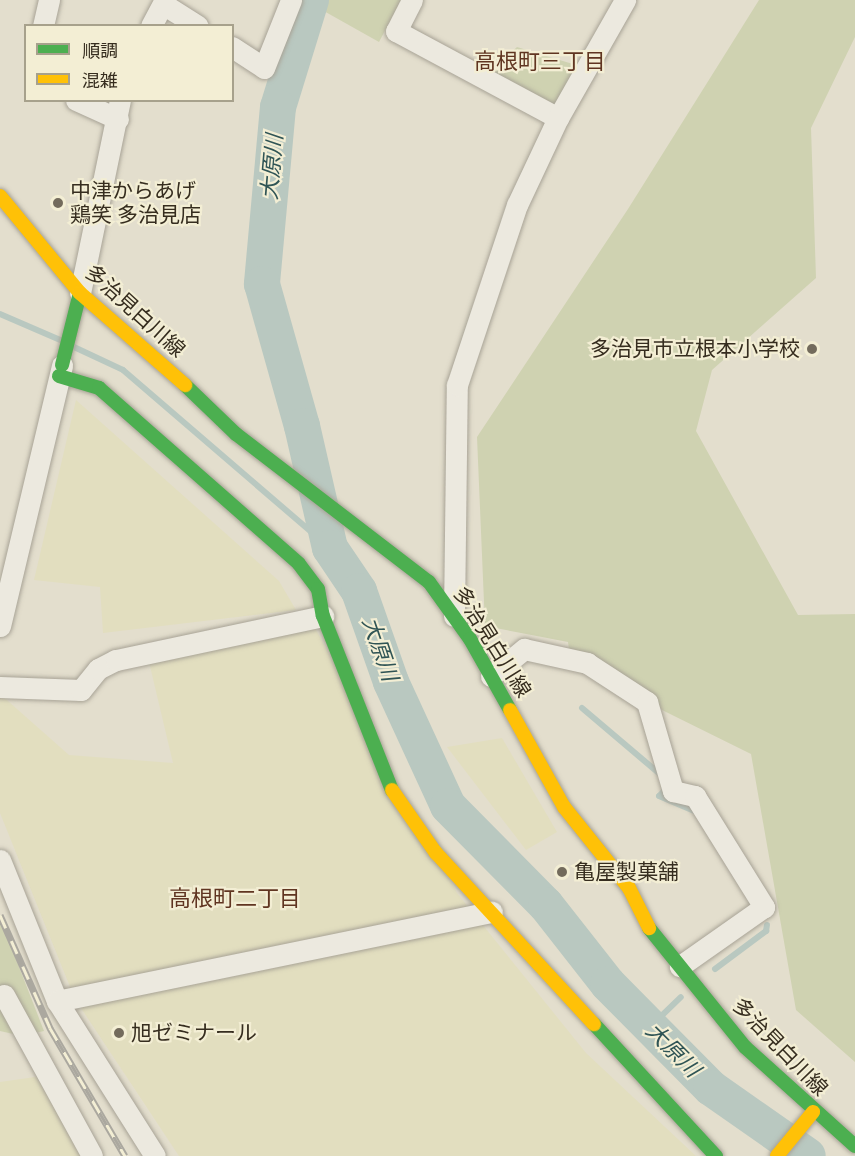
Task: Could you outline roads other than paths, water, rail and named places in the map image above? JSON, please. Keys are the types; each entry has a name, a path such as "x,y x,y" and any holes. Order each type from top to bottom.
{"main road":[{"name":"多治見白川線","path":"0,196 80,293 143,345 236,434 429,582 454,616 491,676 564,807 629,888 654,938 680,966 745,1047 813,1112 855,1146"},
{"path":"80,293 61,371 99,388 298,564 318,589 323,616 386,782 436,853 716,1156"},
{"path":"777,1156 801,1130 813,1112"}],"street":[{"path":"43,24 49,0"},
{"path":"234,48 264,68 291,0"},
{"path":"412,0 396,31 558,118"},
{"path":"454,616 457,385 517,205 558,118 625,0"},
{"path":"152,24 164,2 195,24"},
{"path":"80,293 119,110 85,102"},
{"path":"0,626 4,590 61,371"},
{"path":"0,687 81,690 98,669 116,660 323,616"},
{"path":"491,676 524,649 587,663 647,702 673,791 695,796 764,908 680,966"},
{"path":"0,860 57,1001 155,1156"},
{"path":"57,1001 492,912"},
{"path":"4,995 92,1156"}],"waterway":[{"name":"大原川","path":"311,0 278,107 262,284 302,426 330,548 359,591 391,682 448,806 546,905 608,984 711,1088 808,1156"},
{"path":"0,314 60,340"},
{"path":"74,347 123,370 330,548"},
{"path":"582,708 661,775"},
{"path":"667,788 659,796 695,811"},
{"path":"715,969 766,931 767,925"},
{"path":"652,1025 681,997"}],"railway":[{"path":"0,915 50,1028 125,1156"}],"place":[{"name":"中津からあげ 鶏笑 多治見店","path":"58,203"},
{"name":"多治見市立根本小学校","path":"812,349"},
{"name":"亀屋製菓舗","path":"562,872"},
{"name":"旭ゼミナール","path":"119,1033"}],"district":[{"name":"高根町三丁目","path":"540,62"},
{"name":"高根町二丁目","path":"235,899"}]}
